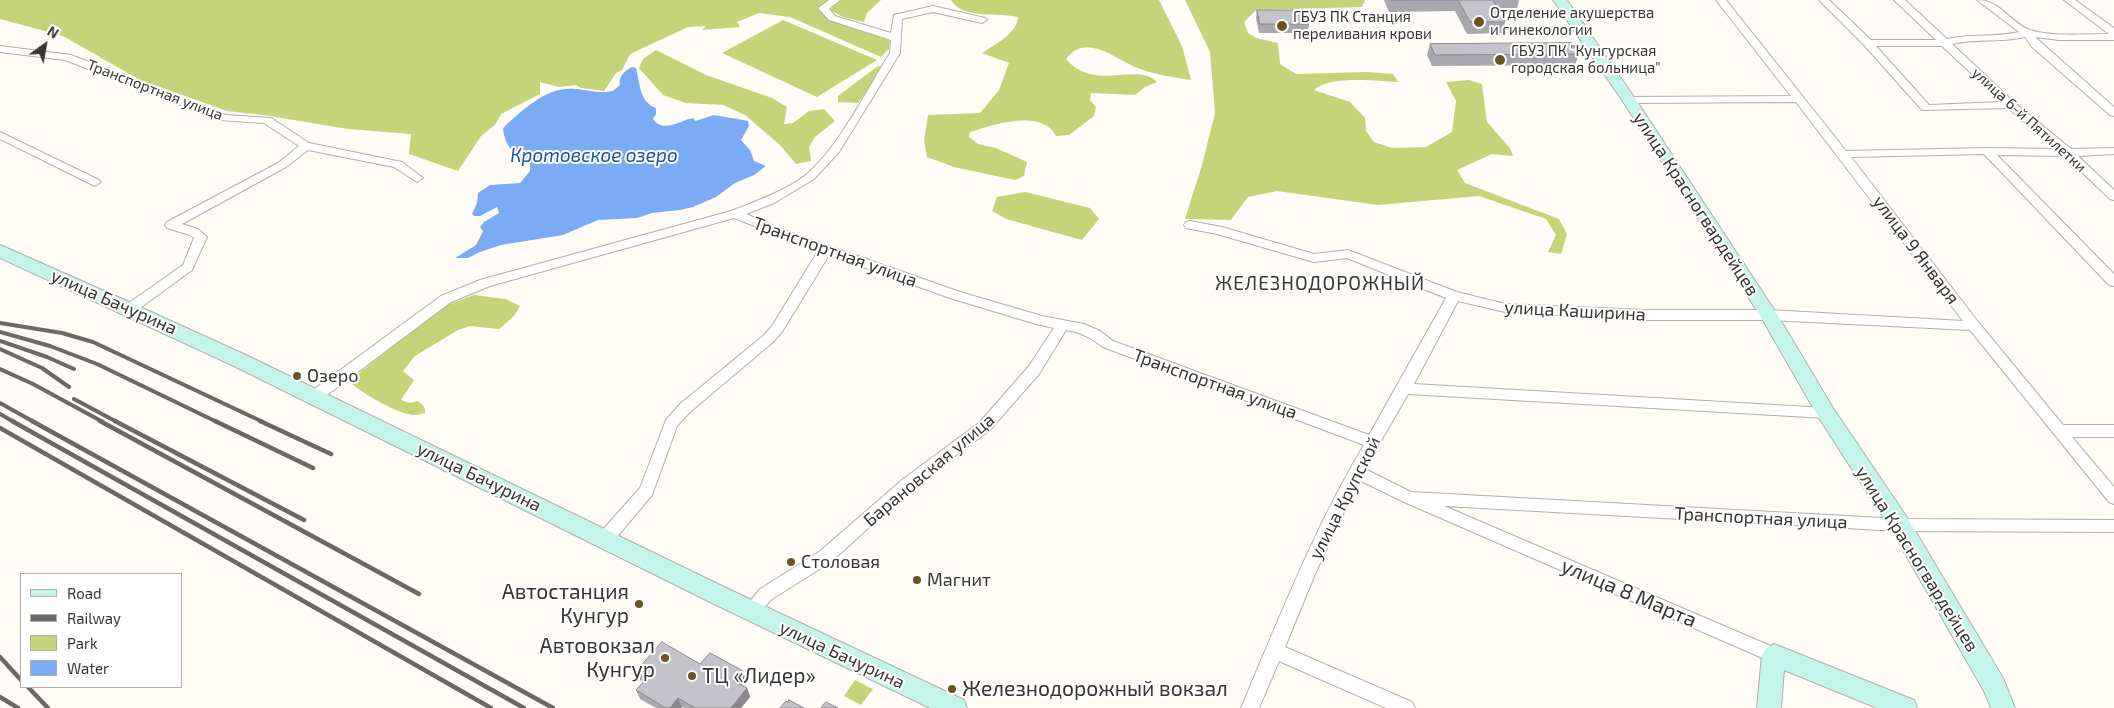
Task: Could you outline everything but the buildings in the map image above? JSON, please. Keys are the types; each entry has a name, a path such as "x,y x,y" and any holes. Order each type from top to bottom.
{"street":[{"path":"835,0 823,8 832,18 896,38"},
{"name":"улица Красногвардейцев","path":"1560,0 1629,100 1769,314 1826,413 1900,526 1994,686 2003,708"},
{"name":"улица 9 Января","path":"1721,0 1843,154 1974,326 2114,498"},
{"path":"1824,0 1868,42 1926,108 2011,105"},
{"name":"улица 6-й Пятилетки","path":"1899,0 2011,105 2068,153 2114,196"},
{"path":"1982,0 2027,33 2036,45 2114,113"},
{"path":"2069,0 2114,33"},
{"path":"735,214 770,200 810,177 835,150 895,53 897,17 933,9 982,20"},
{"path":"1868,42 1945,43 1964,38 2007,38 2027,33 2059,38 2114,37"},
{"name":"Транспортная улица","path":"3,51 67,57 224,118 267,120 306,146 398,164 417,178"},
{"path":"1629,100 1799,99"},
{"path":"0,135 95,182"},
{"path":"131,308 188,267 201,237 194,232 171,224 282,165 306,146"},
{"path":"1987,151 2114,282"},
{"path":"1843,154 2114,151"},
{"name":"Транспортная улица","path":"314,397 446,299 484,284 735,214 770,229 955,295 1041,321 1079,327 1095,334 1108,344 1372,442"},
{"name":"улица Каширина","path":"1190,225 1218,230 1314,258 1348,254 1454,296 1504,308 1646,315 1769,314 1974,326"},
{"path":"605,539 647,492 671,424 685,408 768,339 777,329 826,249"},
{"name":"улица Бачурина","path":"0,251 131,308 750,611 955,708"},
{"name":"улица Крупской","path":"1250,708 1334,514 1372,442 1404,390 1454,296"},
{"name":"Барановская улица","path":"750,611 766,594 825,557 907,484 985,426 1034,370 1062,325"},
{"path":"1404,390 1826,413"},
{"path":"2061,431 2114,431"},
{"name":"улица 8 Марта","path":"1356,472 1409,498 1774,655 1905,708"},
{"name":"Транспортная улица","path":"1409,498 1900,526 2114,526"},
{"path":"1275,651 1406,708"},
{"path":"1769,708 1774,655"}],"green space":[{"path":"0,0 830,0 819,9 890,41 889,49 881,57 790,17 759,13 737,22 740,27 702,30 706,26 688,27 630,54 622,70 616,73 604,91 581,88 576,85 559,87 540,82 540,94 501,114 495,125 481,136 458,171 409,154 411,134 348,129 227,111 140,80 63,36 0,19"},
{"path":"840,0 881,0 867,13 864,22 843,17 830,10"},
{"path":"951,0 1159,0 1182,46 1191,80 1164,76 1138,68 1102,50 1083,48 1074,51 1066,59 1077,69 1090,74 1102,76 1138,74 1148,76 1157,82 1145,87 1135,95 1091,93 1090,100 1096,107 1094,116 1069,135 1056,136 1049,128 1040,123 1028,121 1003,123 970,132 969,137 978,144 996,148 1027,162 1024,176 1015,180 954,167 927,157 924,141 928,115 980,113 999,90 1009,63 982,53 1010,33 1017,23 1018,17 972,13 957,6"},
{"path":"1185,0 1365,0 1362,7 1256,10 1244,22 1248,33 1256,38 1278,43 1280,64 1296,74 1366,72 1393,74 1398,82 1354,80 1331,82 1321,85 1314,90 1350,102 1365,118 1366,131 1374,142 1392,148 1426,147 1452,132 1456,101 1446,82 1469,80 1482,84 1487,122 1510,148 1513,156 1492,154 1457,170 1465,183 1559,219 1567,234 1561,254 1548,252 1556,235 1546,219 1479,196 1378,205 1277,191 1248,197 1231,220 1185,219 1202,165 1215,113 1210,52"},
{"path":"783,20 877,60 817,97 722,53"},
{"path":"656,50 706,75 772,98 787,107 784,124 793,123 809,111 824,109 835,121 815,137 809,147 811,161 796,164 780,145 745,115 723,105 686,103 663,95 639,68 643,59"},
{"path":"878,66 883,67 858,103 838,102 838,96"},
{"path":"1025,192 1090,208 1099,219 1082,240 1006,219 992,211 997,197"},
{"path":"474,295 506,299 520,306 514,316 499,329 470,326 458,330 415,356 403,371 414,380 401,400 410,403 419,402 424,407 425,413 413,415 399,411 364,393 352,384 354,377 444,306"},
{"path":"855,680 873,689 861,705 844,696"}],"water":[{"name":"Кротовское озеро","path":"632,67 636,68 643,96 650,105 656,108 656,114 653,119 657,123 667,126 693,118 695,121 714,115 748,121 749,126 741,140 750,150 754,161 766,166 754,175 735,183 716,197 693,207 652,213 637,218 598,220 563,235 501,245 468,258 455,258 476,245 483,231 480,227 484,222 499,213 497,207 480,216 474,216 472,214 477,203 478,193 490,185 520,183 530,171 530,164 520,158 506,141 503,129 505,126 537,100 555,91 575,89 599,92 613,91 620,85 620,79 623,74"}],"railway":[{"path":"0,323 62,333 93,342 263,422"},
{"path":"0,332 50,346 97,364 217,422"},
{"path":"0,341 47,357 74,369"},
{"path":"0,349 42,368 69,387"},
{"path":"0,369 33,384 103,422"},
{"path":"74,399 117,422"},
{"path":"0,403 34,422"},
{"path":"0,414 14,422"},
{"path":"12,421 524,708"},
{"path":"32,421 553,708"},
{"path":"100,421 419,594"},
{"path":"115,421 304,520"},
{"path":"215,421 313,468"},
{"path":"260,421 331,454"},
{"path":"0,428 491,708"},
{"path":"0,657 20,679"},
{"path":"29,688 48,708"},
{"path":"0,697 18,708"}],"place":[{"name":"Отделение акушерства и гинекологии","path":"1479,22"},
{"name":"ГБУЗ ПК Станция переливания крови","path":"1282,26"},
{"name":"ГБУЗ ПК \"Кунгурская городская больница\"","path":"1500,60"},
{"name":"Озеро","path":"297,376"},
{"name":"Столовая","path":"791,562"},
{"name":"Магнит","path":"917,580"},
{"name":"Автостанция Кунгур","path":"639,604"},
{"name":"Автовокзал Кунгур","path":"665,658"},
{"name":"ТЦ «Лидер»","path":"692,676"},
{"name":"Железнодорожный вокзал","path":"952,689"}],"district":[{"name":"ЖЕЛЕЗНОДОРОЖНЫЙ","path":"1320,284"}]}
